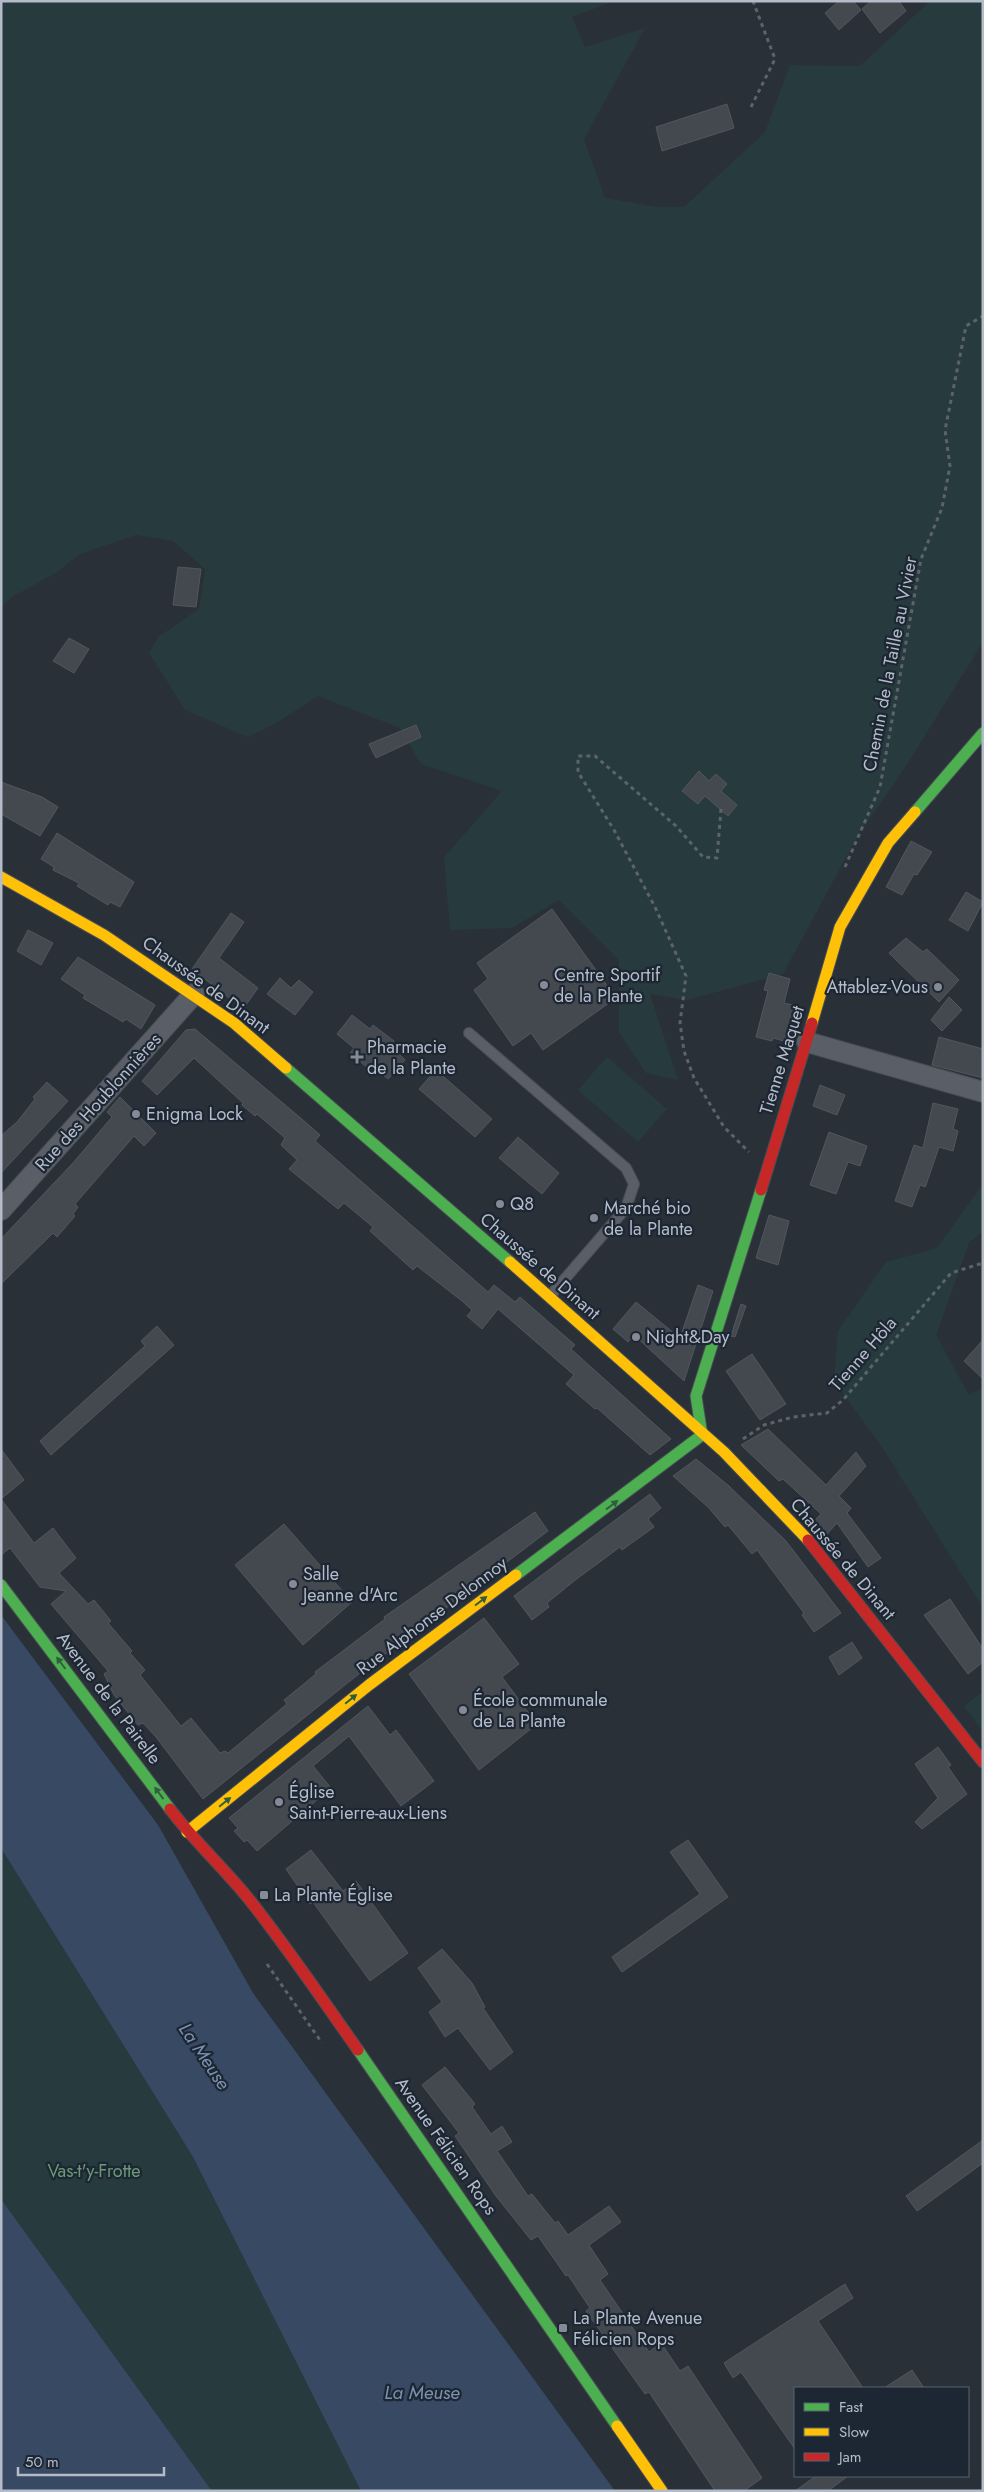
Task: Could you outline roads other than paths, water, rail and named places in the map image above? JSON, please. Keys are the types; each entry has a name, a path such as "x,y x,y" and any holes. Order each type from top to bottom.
{"street":[{"name":"Tienne Maquet","path":"702,1435 696,1396 807,1042 840,927 888,844 983,733"},
{"name":"Chaussée de Dinant","path":"1,877 104,934 234,1023 550,1296 702,1435 724,1452 810,1542 983,1762"},
{"name":"Rue des Houblonnières","path":"1,1210 194,994"},
{"path":"807,1042 983,1092"},
{"name":"Rue Alphonse Delonnoy","path":"188,1832 369,1685 702,1435"},
{"name":"Avenue de la Pairelle","path":"1,1585 188,1832"},
{"name":"Avenue Félicien Rops","path":"188,1832 215,1858 253,1903 301,1968 662,2491"}],"lane":[{"path":"469,1033 626,1168 634,1184 626,1208 550,1296"}],"water":[{"name":"La Meuse","path":"1,1615 158,1825 253,1993 615,2491 361,2491 193,2157 1,1848"},
{"path":"1,2199 212,2491 1,2491"}],"place":[{"name":"Centre Sportif de la Plante","path":"544,985"},
{"name":"Attablez-Vous","path":"938,987"},
{"name":"Pharmacie de la Plante","path":"357,1057"},
{"name":"Enigma Lock","path":"136,1114"},
{"name":"Q8","path":"500,1204"},
{"name":"Marché bio de la Plante","path":"594,1218"},
{"name":"Night&Day","path":"636,1337"},
{"name":"Salle Jeanne d'Arc","path":"293,1584"},
{"name":"École communale de La Plante","path":"463,1710"},
{"name":"Église Saint-Pierre-aux-Liens","path":"279,1802"},
{"name":"La Plante Église","path":"264,1895"},
{"name":"La Plante Avenue Félicien Rops","path":"563,2328"}],"park label":[{"name":"Vas-t'y-Frotte","path":"94,2171"}]}
